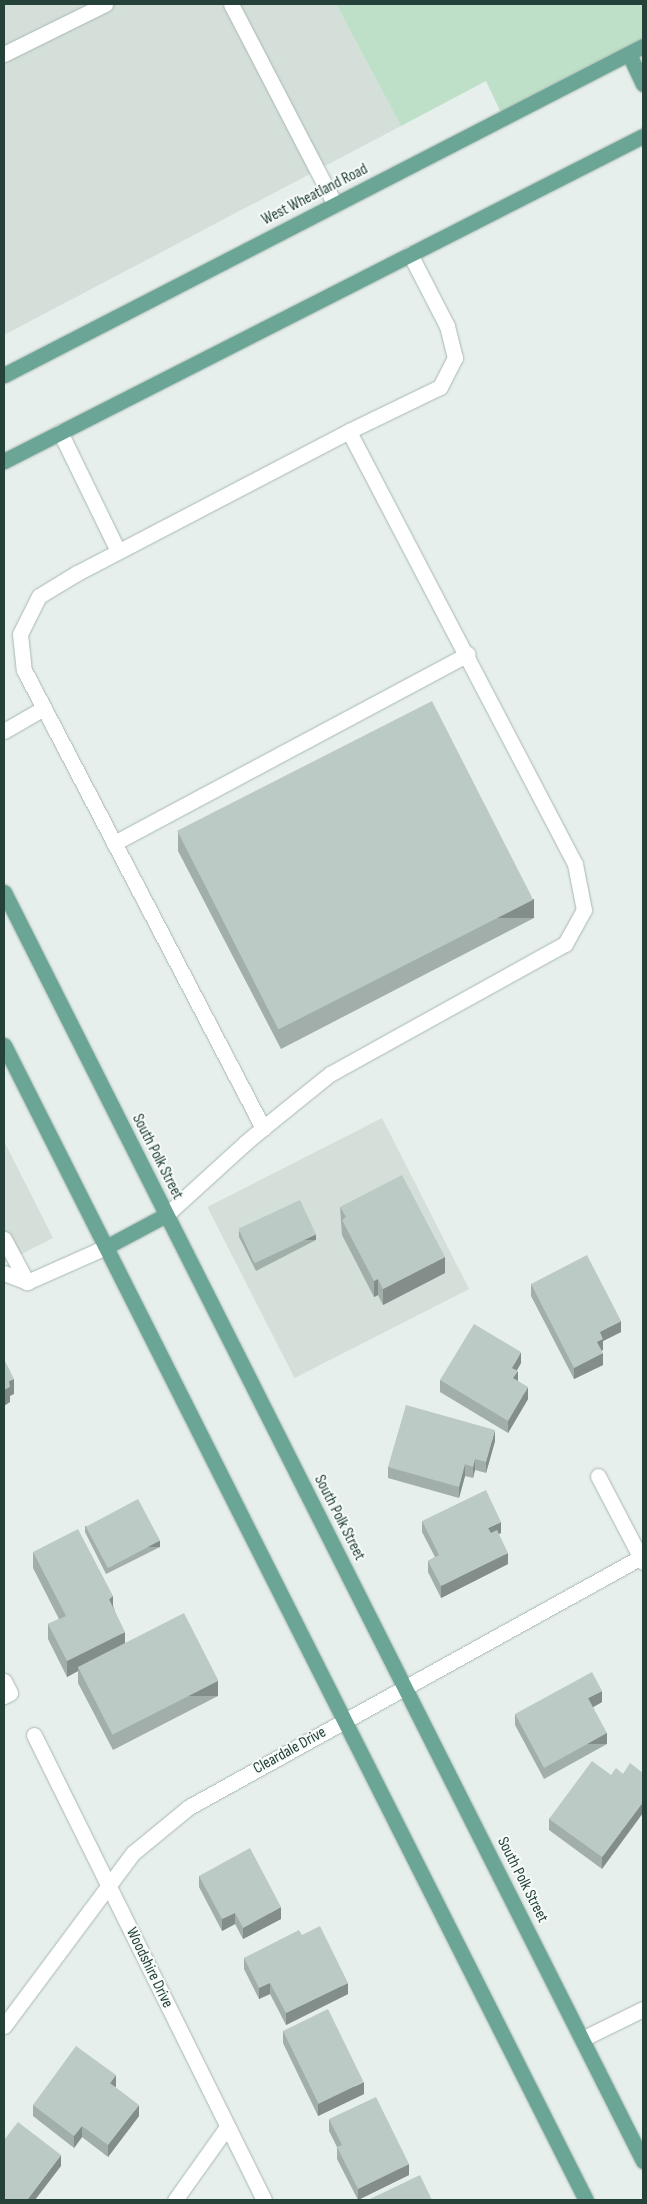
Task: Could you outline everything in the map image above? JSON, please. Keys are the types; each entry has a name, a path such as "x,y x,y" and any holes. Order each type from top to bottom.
{"main road":[{"name":"West Wheatland Road","path":"4,375 643,46"},
{"path":"628,54 643,84"},
{"path":"4,461 643,136"},
{"name":"South Polk Street","path":"4,892 643,2161"},
{"path":"4,1045 586,2200"},
{"path":"106,1247 166,1215"}],"street":[{"path":"4,54 105,4"},
{"path":"231,4 335,205"},
{"path":"263,1128 24,670 20,634 39,596 118,551 349,431 440,387 455,358 447,326 410,254"},
{"path":"166,1215 263,1128 330,1074 566,944 584,910 575,864 468,654 349,431"},
{"path":"60,432 118,551"},
{"path":"114,842 468,654"},
{"path":"4,731 44,708"},
{"path":"4,1239 27,1282"},
{"path":"4,1272 27,1282 106,1247"},
{"path":"598,1476 642,1558"},
{"name":"Cleardale Drive","path":"4,2026 108,1883 133,1853 189,1807 344,1720 406,1689 642,1558"},
{"path":"4,1681 10,1693 4,1696"},
{"name":"Woodshire Drive","path":"34,1735 264,2200"},
{"path":"582,2039 643,2009"},
{"path":"175,2200 227,2127"}],"shaded area":[{"path":"4,4 336,4 401,126 4,335"},
{"path":"382,1118 469,1289 295,1378 207,1207"},
{"path":"4,1141 53,1238 4,1263"}],"green space":[{"path":"336,4 643,4 643,46 504,119 486,81 401,126"}],"building":[{"path":"432,701 533,900 278,1030 177,831"},
{"path":"402,1175 445,1257 383,1289 378,1279 374,1281 342,1220 346,1217 340,1207"},
{"path":"300,1200 316,1234 254,1263 238,1229"},
{"path":"587,1255 621,1321 600,1332 603,1339 597,1342 603,1353 574,1368 531,1284"},
{"path":"474,1324 521,1352 512,1368 518,1371 513,1378 528,1387 508,1421 440,1380"},
{"path":"4,1359 14,1379 9,1381 10,1387 4,1390"},
{"path":"406,1405 495,1430 486,1462 475,1459 473,1467 465,1464 459,1487 388,1467"},
{"path":"486,1490 501,1522 488,1528 491,1533 497,1530 508,1553 441,1586 428,1561 439,1555 422,1521"},
{"path":"138,1499 160,1540 108,1568 86,1527"},
{"path":"78,1529 113,1596 109,1599 125,1632 67,1661 48,1624 66,1616 33,1552"},
{"path":"184,1613 219,1681 112,1735 78,1667"},
{"path":"592,1672 602,1691 588,1698 607,1733 544,1768 515,1714"},
{"path":"592,1761 611,1775 616,1768 623,1774 630,1763 643,1773 643,1802 602,1857 549,1819"},
{"path":"250,1848 281,1907 243,1928 235,1913 222,1919 199,1876"},
{"path":"320,1926 348,1983 286,2013 270,1983 259,1988 244,1958 299,1930 302,1935"},
{"path":"328,2009 364,2082 319,2104 283,2031"},
{"path":"76,2046 116,2075 110,2083 139,2105 108,2145 82,2126 74,2136 33,2105"},
{"path":"376,2097 409,2164 358,2189 337,2147 342,2145 329,2119"},
{"path":"18,2122 61,2155 27,2200 4,2200 4,2140"},
{"path":"420,2175 432,2200 368,2200"}]}
